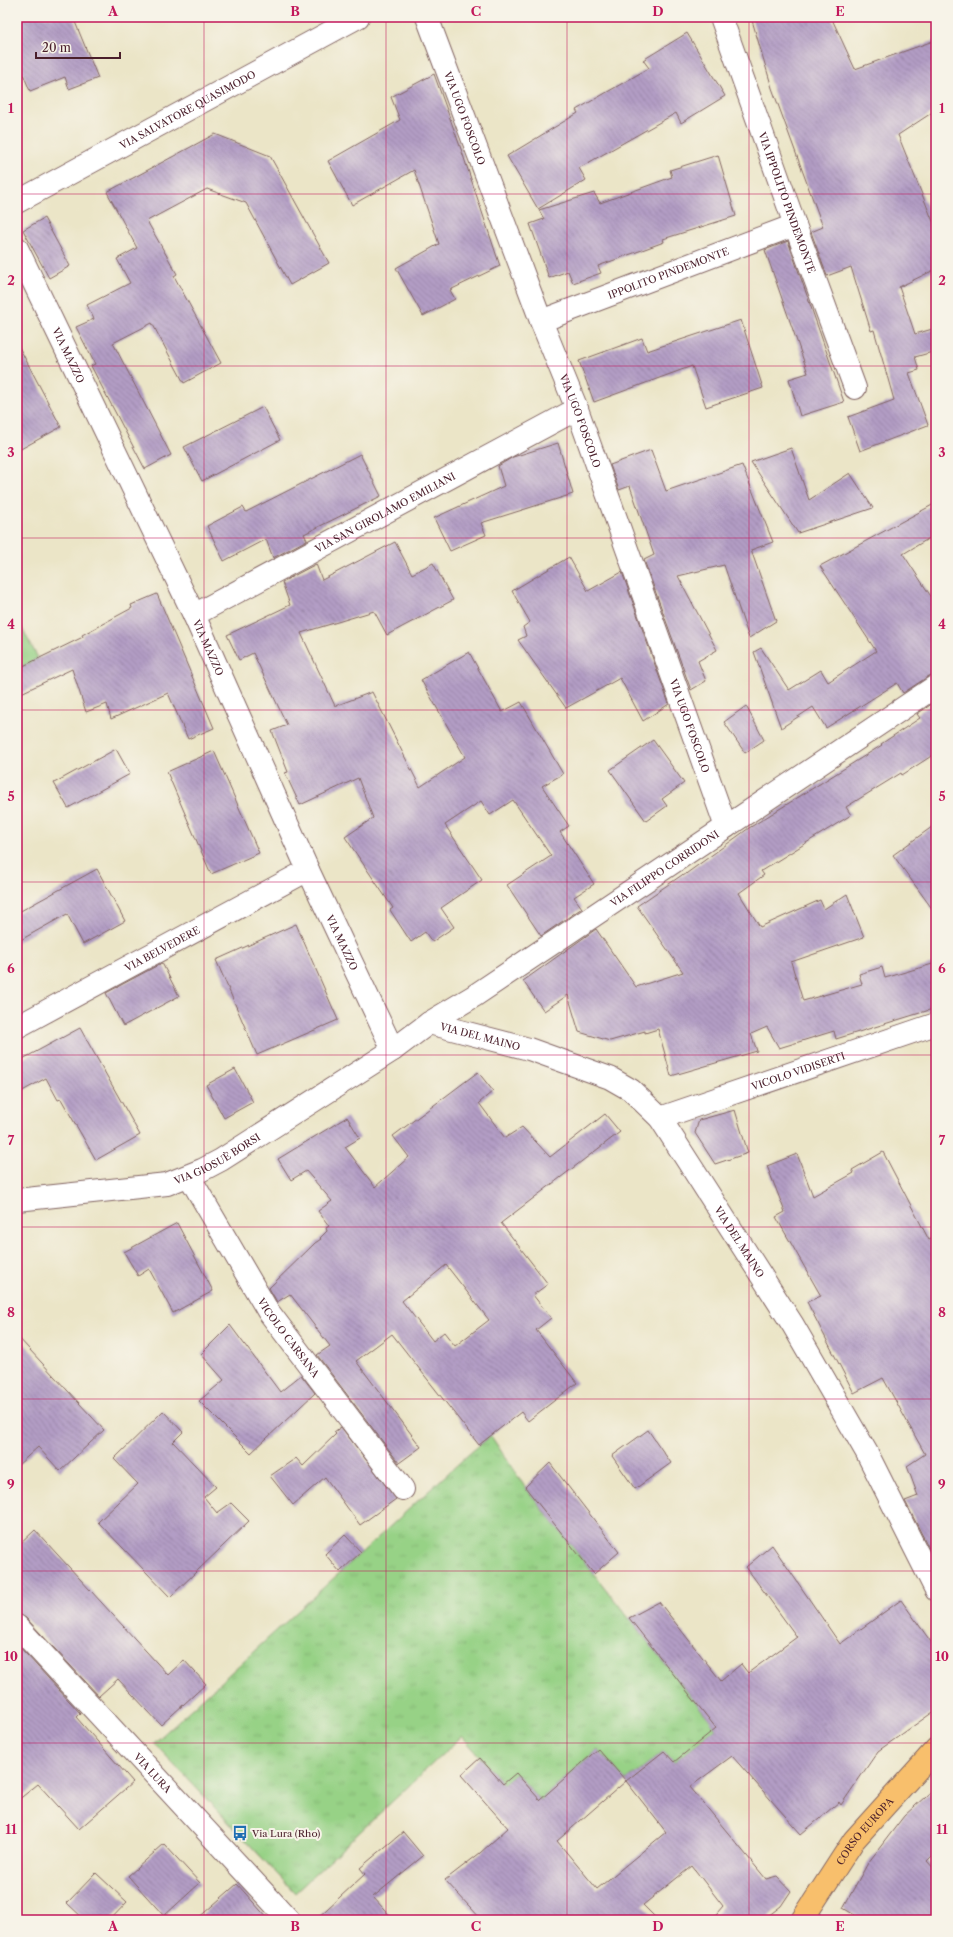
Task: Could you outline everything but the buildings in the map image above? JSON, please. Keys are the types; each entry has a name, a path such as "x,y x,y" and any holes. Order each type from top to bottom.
{"main road":[{"name":"CORSO EUROPA","path":"802,1920 854,1840 936,1749"}],"street":[{"name":"VIA SALVATORE QUASIMODO","path":"17,202 358,17"},
{"name":"VIA UGO FOSCOLO","path":"427,17 541,321 577,408 726,827"},
{"name":"VIA IPPOLITO PINDEMONTE","path":"721,17 855,388"},
{"name":"IPPOLITO PINDEMONTE","path":"541,321 795,225"},
{"name":"VIA MAZZO","path":"17,248 194,615 308,870 393,1050"},
{"name":"VIA SAN GIROLAMO EMILIANI","path":"194,615 577,408"},
{"name":"VIA FILIPPO CORRIDONI","path":"393,1050 429,1023 474,996 936,686"},
{"name":"VIA BELVEDERE","path":"17,1028 308,870"},
{"name":"VIA DEL MAINO","path":"429,1023 529,1049 610,1078 631,1090 660,1118 793,1326 867,1453 936,1590"},
{"name":"VICOLO VIDISERTI","path":"660,1118 936,1024"},
{"name":"VIA GIOSUÈ BORSI","path":"17,1200 149,1187 167,1184 189,1176 221,1160 393,1050"},
{"name":"VICOLO CARSANA","path":"189,1176 268,1312 403,1489"},
{"name":"VIA LURA","path":"17,1626 289,1920"}],"green space":[{"path":"17,619 38,658 17,669"},
{"path":"491,1436 525,1487 716,1728 674,1762 664,1751 626,1781 598,1749 540,1800 516,1773 503,1784 462,1736 295,1893 154,1743 470,1453"}],"place":[{"name":"Via Lura (Rho)","path":"240,1833"}]}
